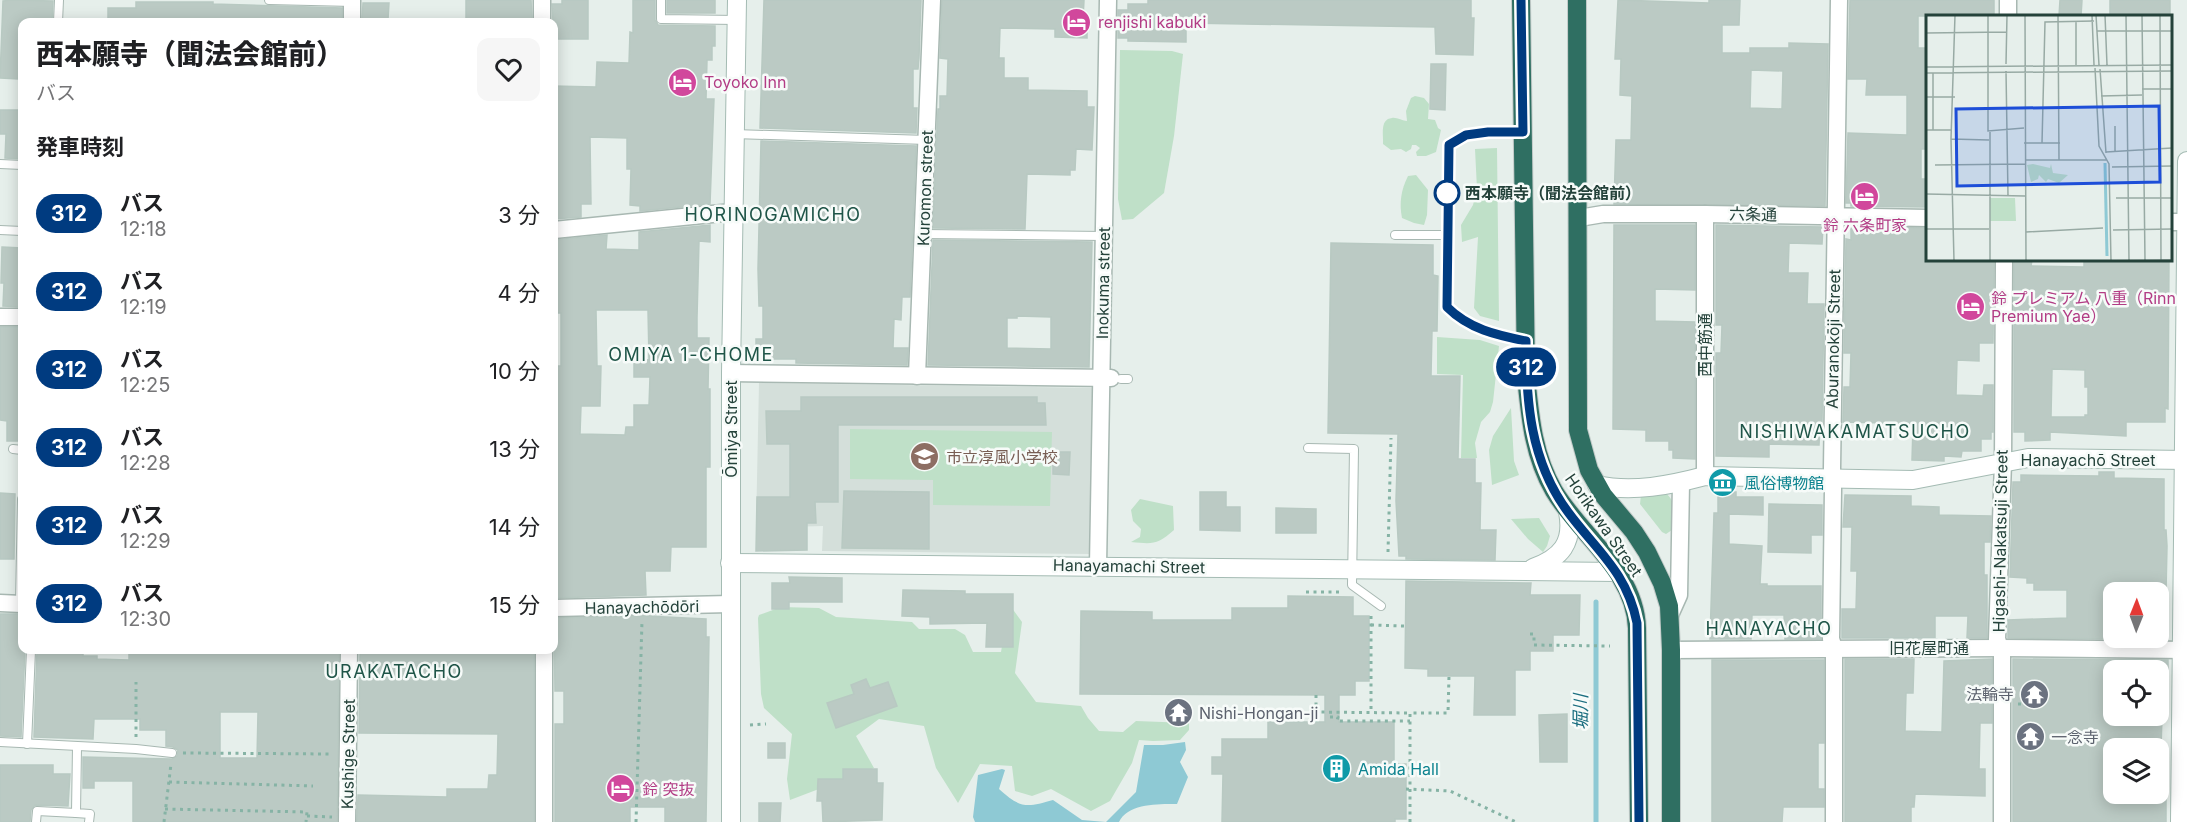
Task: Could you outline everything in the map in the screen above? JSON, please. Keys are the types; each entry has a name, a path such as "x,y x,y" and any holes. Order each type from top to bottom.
{"highway":[{"name":"Horikawa Street","path":"1521,0 1526,376 1533,438 1545,474 1568,512 1617,572 1630,597 1637,623 1639,822"},
{"name":"Horikawa Street","path":"1577,0 1579,218 1577,422 1585,461 1597,485 1647,552 1665,591 1670,615 1671,651 1671,822"}],"street":[{"path":"542,0 542,18"},
{"name":"Ōmiya Street","path":"730,822 732,212 737,0"},
{"name":"Kuromon street","path":"917,376 932,0"},
{"name":"Inokuma street","path":"1098,566 1116,378 1104,236 1108,0"},
{"name":"Aburanokōji Street","path":"1834,822 1834,648 1831,639 1834,216 1839,0"},
{"path":"352,18 353,1"},
{"path":"2180,822 2184,650 2186,335 2186,283 2181,222 2187,161"},
{"path":"558,230 732,212"},
{"name":"六条通","path":"1579,218 1603,214 1926,218"},
{"name":"西中筋通","path":"1705,214 1705,476"},
{"name":"Higashi-Nakatsuji Street","path":"2002,822 2002,655 1997,639 2003,462 2004,261"},
{"path":"0,317 18,317"},
{"path":"731,373 1116,378"},
{"name":"Hanayachō Street","path":"1597,485 1626,489 1681,483 1705,476 1913,480 2028,458 2185,460"},
{"path":"1670,615 1679,595 1681,483"},
{"path":"1529,570 1560,554 1570,531 1568,512"},
{"name":"Hanayamachi Street","path":"730,563 1617,572"},
{"path":"0,603 18,604"},
{"name":"Hanayachōdōri","path":"558,608 730,604"},
{"name":"旧花屋町通","path":"1671,651 1834,648 2184,650"},
{"name":"Kushige Street","path":"347,819 349,654"},
{"path":"543,654 544,822"}],"lane":[{"path":"58,18 59,0"},
{"path":"269,0 353,1"},
{"path":"661,0 661,19 737,20"},
{"path":"1523,132 1488,132 1466,135 1449,145 1447,307 1458,319 1476,328 1526,341"},
{"path":"734,134 927,140"},
{"path":"0,164 18,165"},
{"path":"0,230 18,231"},
{"path":"923,234 1104,236"},
{"path":"1395,235 1447,235"},
{"path":"1308,448 1354,449 1352,585 1381,606"},
{"path":"13,449 18,450"},
{"path":"27,744 31,654"},
{"path":"0,742 172,753"},
{"path":"75,813 77,747"},
{"path":"36,822 37,811 90,814 89,822"}],"path":[{"path":"1388,569 1391,438"},
{"path":"1306,592 1353,592"},
{"path":"636,822 643,607"},
{"path":"1371,609 1371,713"},
{"path":"1371,625 1405,626"},
{"path":"1530,634 1534,634 1534,645 1610,646"},
{"path":"1316,712 1448,713 1449,676"},
{"path":"136,681 136,749"},
{"path":"1316,695 1316,722"},
{"path":"1410,713 1408,789 1410,822"},
{"path":"1330,717 1338,717 1337,721 1410,721"},
{"path":"750,725 766,724"},
{"path":"164,822 172,753 349,754"},
{"path":"169,782 313,786"},
{"path":"1408,789 1450,791 1515,822"},
{"path":"165,809 307,812 306,822"},
{"path":"307,816 347,819"}],"shaded area":[{"name":"市立淳風小学校","path":"759,383 1094,388 1090,554 822,551 823,526 756,528"}],"green space":[{"path":"1120,50 1172,51 1183,54 1174,136 1164,193 1133,219 1122,220 1118,199"},
{"path":"1415,96 1424,98 1429,104 1428,119 1435,120 1441,130 1436,152 1426,156 1417,156 1416,152 1420,148 1416,145 1412,145 1411,149 1406,152 1401,149 1391,150 1383,144 1385,122 1394,118 1407,121 1406,111 1411,98"},
{"path":"1497,148 1499,321 1480,316 1474,308 1478,237 1462,242 1461,225 1473,205 1477,189 1475,149"},
{"path":"1416,175 1428,190 1427,215 1424,225 1402,218 1401,212 1402,191 1408,176"},
{"path":"1437,337 1480,340 1499,346 1493,402 1490,412 1481,422 1475,443 1477,458 1461,458 1463,375 1437,374"},
{"path":"1511,408 1514,461 1519,475 1492,485 1489,450 1493,436"},
{"path":"850,429 1052,432 1050,506 933,505 933,480 850,479"},
{"path":"1665,493 1672,500 1674,510 1672,530 1666,534 1640,504 1641,495"},
{"path":"1140,499 1173,506 1174,530 1154,542 1131,542 1140,537 1141,529 1133,521 1131,510"},
{"path":"1539,518 1550,536 1543,552 1511,519"},
{"path":"1009,604 1022,622 1015,673 1036,702 1081,706 1099,731 1123,732 1136,721 1189,723 1189,730 1180,740 1139,740 1132,763 1110,801 1091,811 1051,789 1032,796 1015,791 1012,766 980,764 958,803 936,768 924,726 879,719 856,736 874,768 790,800 787,779 792,734 764,708 761,694 759,615 781,607 819,608 836,617 912,622 919,629 955,629 965,635 973,652 1001,652"}],"water":[{"path":"1185,742 1186,750 1180,762 1188,777 1177,804 1137,808 1129,811 1119,822 1106,822 1136,792 1144,745"},
{"path":"1005,770 999,789 1012,800 1030,805 1053,800 1082,820 1106,822 975,822 973,817 978,775"}],"building":[{"path":"466,0 531,0 532,18 466,18"},
{"path":"562,0 588,0 588,39 558,39 558,18 553,18 552,4 562,4"},
{"path":"633,0 655,0 655,20 658,25 715,26 712,60 707,60 706,99 714,99 710,204 640,211 640,206 630,205 631,169 627,169 627,138 590,137 591,204 581,204 581,217 558,219 558,86 596,87 597,62 629,63 630,32 633,33"},
{"path":"667,0 715,0 715,13 667,13"},
{"path":"764,0 921,0 918,69 913,69 913,108 917,108 916,133 760,128"},
{"path":"942,0 1084,0 1083,19 1087,19 1087,38 1055,37 1055,29 1000,28 999,58 1004,58 1004,78 1028,78 1028,90 1087,91 1087,107 1094,107 1092,150 1076,149 1075,170 1070,170 1070,175 1027,174 1025,229 933,228 938,109 940,109 940,96 947,96 948,59 940,58"},
{"path":"1148,0 1471,0 1471,18 1474,18 1473,55 1436,54 1435,27 1186,23 1186,42 1128,41 1128,38 1118,38 1118,10 1128,10 1128,4 1148,4"},
{"path":"1618,0 1709,3 1709,0 1740,0 1739,25 1722,25 1722,53 1750,53 1750,48 1789,48 1789,43 1828,44 1825,206 1614,204 1616,140 1631,140 1632,96 1620,95 1621,59 1615,59","holes":["1751,70 1783,71 1782,109 1750,108"]},
{"path":"1850,0 1994,0 1994,15 1918,16 1918,48 1926,48 1926,149 1921,149 1921,179 1926,179 1926,207 1851,206 1851,203 1846,203 1848,133 1907,135 1907,95 1866,95 1867,79 1848,79"},
{"path":"2060,0 2082,0 2081,15 2059,15"},
{"path":"2110,0 2170,0 2170,15 2110,15"},
{"path":"3,1 53,1 52,18 18,18 18,79 0,78"},
{"path":"136,2 213,2 213,4 342,8 342,18 108,18 108,8 136,8"},
{"path":"363,3 389,3 388,18 362,18"},
{"path":"1431,64 1446,64 1445,110 1430,109"},
{"path":"0,110 18,110 18,159 5,158 6,134 0,134"},
{"path":"761,141 916,146 910,297 902,297 901,320 894,319 893,348 908,348 907,365 796,363 796,359 756,359 756,339 763,339 763,306 759,306 758,269"},
{"path":"710,225 710,242 699,241 697,318 697,338 709,338 710,467 706,467 706,547 671,547 670,571 645,571 646,595 558,598 558,366 561,366 561,313 558,313 558,240 607,235 606,249 639,250 639,232","holes":["596,310 648,310 649,360 634,359 634,377 650,377 649,405 634,405 634,427 626,427 625,435 580,434 581,406 600,406 601,366 597,366"]},
{"path":"1614,225 1695,225 1695,290 1655,289 1655,321 1695,322 1695,459 1673,458 1673,450 1669,450 1669,441 1646,441 1646,430 1613,429"},
{"path":"1716,225 1823,227 1822,244 1789,243 1788,273 1808,273 1807,304 1824,304 1822,422 1820,422 1819,445 1769,444 1769,457 1716,456 1716,353 1721,353 1722,325 1716,325"},
{"path":"1851,227 1926,228 1926,261 1994,261 1993,343 1979,343 1979,361 1957,360 1956,395 1983,396 1984,385 1993,385 1993,432 1991,432 1991,439 1981,439 1981,451 1962,451 1961,457 1944,456 1944,461 1912,460 1913,427 1884,427 1885,423 1843,422 1844,387 1850,387 1851,353 1844,353 1846,239 1851,240"},
{"path":"933,240 1092,242 1089,367 928,365","holes":["1051,317 1051,349 1007,348 1007,318"]},
{"path":"1331,243 1433,245 1433,275 1438,276 1437,331 1432,331 1431,376 1460,376 1458,459 1475,459 1475,483 1481,483 1480,530 1496,530 1495,560 1406,559 1406,556 1399,556 1396,501 1398,434 1328,433"},
{"path":"2,247 18,248 18,307 3,306 4,283 1,283"},
{"path":"2014,261 2032,261 2031,266 2084,267 2084,261 2169,261 2168,409 2165,408 2165,422 2126,422 2126,436 2050,432 2050,440 2025,441 2025,432 2014,432","holes":["2052,369 2085,370 2085,387 2088,387 2088,415 2085,417 2051,417"]},
{"path":"0,327 18,327 18,441 7,441 7,421 0,420"},
{"path":"801,397 1037,397 1037,403 1045,403 1046,425 838,425 838,502 815,502 816,523 807,523 807,550 756,551 757,497 790,497 790,444 767,444 766,411 801,411"},
{"path":"1053,452 1070,452 1069,475 1053,474"},
{"path":"2099,472 2114,472 2114,478 2164,479 2166,582 2103,582 2103,639 2008,638 2008,620 2067,618 2067,590 2034,590 2034,583 2027,583 2027,578 2010,577 2013,482 2021,482 2021,475 2099,476"},
{"path":"844,491 929,492 929,549 842,548"},
{"path":"1200,492 1226,492 1226,507 1240,507 1240,531 1200,530"},
{"path":"1718,492 1736,492 1736,497 1763,497 1763,515 1729,514 1729,544 1762,546 1760,584 1821,586 1821,639 1785,639 1784,615 1752,615 1751,639 1710,639 1714,513 1718,513"},
{"path":"0,493 15,494 14,559 0,559"},
{"path":"1845,495 1911,496 1911,506 1939,507 1939,515 1991,516 1990,542 1984,542 1984,575 1987,575 1987,638 1967,638 1968,616 1935,616 1935,638 1842,638 1842,609 1856,609 1857,571 1851,571 1852,527 1843,527"},
{"path":"1769,504 1822,505 1822,535 1811,535 1811,553 1768,552"},
{"path":"1276,508 1316,509 1316,533 1276,533"},
{"path":"789,577 842,578 842,602 789,602 789,609 772,609 772,583 790,583"},
{"path":"1406,581 1531,583 1530,595 1580,595 1579,635 1553,635 1553,651 1530,651 1530,670 1515,670 1515,715 1474,715 1475,676 1428,676 1428,669 1405,668"},
{"path":"903,590 1013,594 1013,647 986,647 987,623 930,624 930,617 902,616"},
{"path":"1288,596 1353,597 1353,616 1369,616 1369,681 1355,681 1355,695 1339,695 1339,722 1394,722 1394,764 1406,764 1406,819 1395,819 1395,822 1222,822 1223,774 1212,774 1212,757 1222,757 1222,739 1268,739 1268,722 1325,722 1325,695 1080,694 1081,611 1152,612 1152,620 1232,620 1232,608 1288,608"},
{"path":"0,614 18,614 18,654 25,654 21,737 0,736"},
{"path":"646,616 706,619 706,637 709,637 706,822 665,822 665,807 630,807 630,822 555,822 555,724 564,724 564,691 555,691 554,654 558,654 558,618"},
{"path":"37,654 83,654 83,656 97,656 97,659 129,660 129,654 339,654 337,822 133,822 133,781 94,781 94,788 83,788 83,757 172,759 177,756 178,750 166,746 166,730 140,730 140,719 94,719 93,739 34,737","holes":["220,712 258,712 257,758 220,758"]},
{"path":"360,654 534,654 534,822 357,822 358,795 447,797 447,789 488,789 489,775 497,775 498,734 359,733"},
{"path":"1845,659 1914,659 1913,693 1906,693 1905,731 1942,732 1944,661 1992,659 1992,723 1980,723 1979,769 1985,769 1985,796 1915,794 1914,807 1911,807 1911,822 1845,822"},
{"path":"2013,659 2168,660 2103,660 2103,726 2162,726 2161,738 2103,738 2103,804 2166,804 2166,822 2013,822"},
{"path":"1712,660 1824,660 1824,743 1818,743 1818,789 1824,789 1824,807 1783,807 1782,822 1712,822"},
{"path":"866,679 870,688 888,682 897,706 836,728 827,703 854,694 851,685"},
{"path":"1567,714 1567,762 1540,762 1539,715"},
{"path":"768,743 785,743 785,758 768,758"},
{"path":"0,765 53,765 53,774 70,774 68,806 35,805 31,810 30,822 0,822"},
{"path":"843,769 877,769 877,783 883,783 882,820 823,822 822,801 817,801 818,779 843,779"},
{"path":"759,803 781,803 780,822 759,822"}],"waterway":[{"name":"堀川","path":"1596,602 1596,822"}],"bus line":[{"name":"312","path":"1521,0 1523,132 1488,132 1466,135 1449,145 1447,307 1458,319 1476,328 1526,341 1526,376 1531,428 1542,465 1550,484 1568,512 1611,562 1623,581 1633,604 1637,623 1639,822"}],"place":[{"name":"renjishi kabuki","path":"1077,22"},
{"name":"Toyoko Inn","path":"683,82"},
{"name":"西本願寺（聞法会館前）","path":"1447,193"},
{"name":"鈴 六条町家","path":"1865,197"},
{"name":"鈴 プレミアム 八重（Rinn Premium Yae）","path":"1970,307"},
{"name":"市立淳風小学校","path":"925,457"},
{"name":"風俗博物館","path":"1723,483"},
{"name":"法輪寺","path":"2035,694"},
{"name":"Nishi-Hongan-ji","path":"1178,713"},
{"name":"一念寺","path":"2030,737"},
{"name":"Amida Hall","path":"1337,769"},
{"name":"鈴 突抜","path":"621,789"}],"district":[{"name":"HORINOGAMICHO","path":"773,215"},
{"name":"OMIYA 1-CHOME","path":"691,355"},
{"name":"NISHIWAKAMATSUCHO","path":"1855,432"},
{"name":"HANAYACHO","path":"1769,629"},
{"name":"URAKATACHO","path":"394,672"}]}
